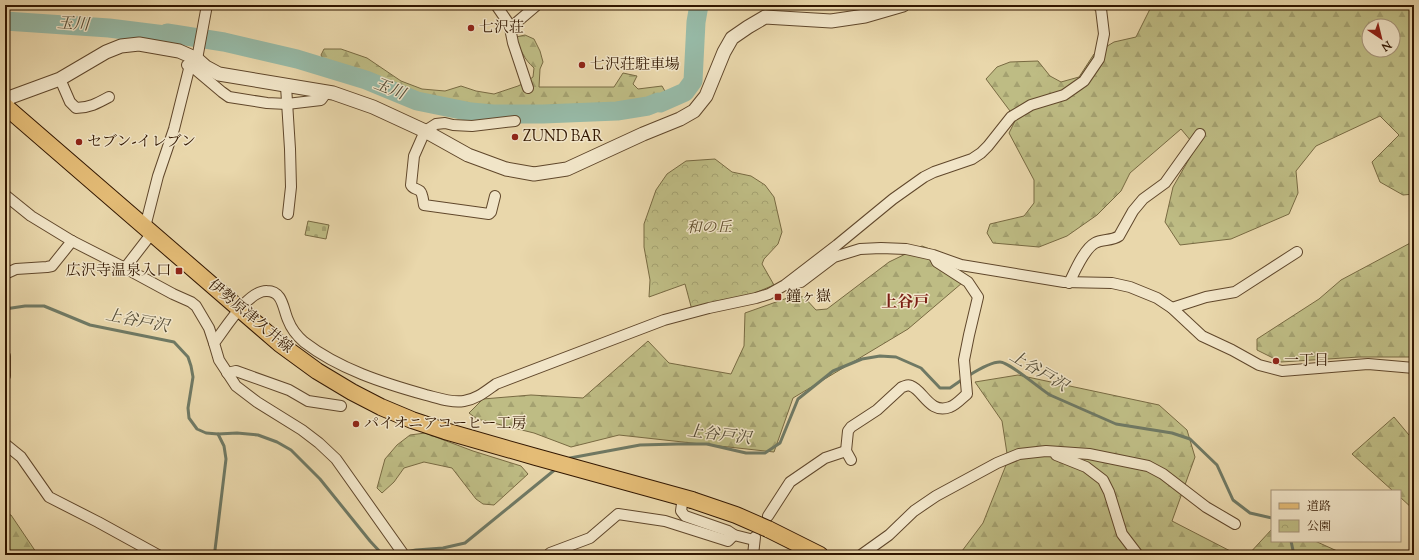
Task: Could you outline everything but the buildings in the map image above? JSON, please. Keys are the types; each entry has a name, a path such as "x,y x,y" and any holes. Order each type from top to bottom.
{"main road":[{"name":"伊勢原津久井線","path":"5,106 280,344 311,367 366,400 426,425 683,497 736,515 761,530"},
{"path":"761,530 820,555"}],"street":[{"path":"125,268 149,230 158,176 174,129 193,59 204,28 207,5"},
{"path":"496,5 510,28 513,43 528,88"},
{"path":"510,28 537,5"},
{"path":"5,102 11,97 60,79 106,52 121,46 139,44 180,51 219,74 327,92 373,107 425,131 468,155 506,169 534,174 567,169 636,137 680,119 694,111 706,96 724,52 732,38 748,26 765,17 831,21 865,16 903,5"},
{"path":"214,343 240,309 256,293 262,291 273,292 279,296 287,319 292,328 300,339 312,348 353,371 395,387 450,401 464,401 476,398 496,384 664,320 769,294 785,285 838,245 893,199 924,177 972,159 981,153 1011,117 1031,105 1064,95 1084,81 1099,59 1104,34 1101,9 1098,5"},
{"path":"193,59 229,97 287,104 321,100 327,92"},
{"path":"60,79 70,102 76,108 84,108 94,105 109,97"},
{"path":"286,86 291,187 288,214"},
{"path":"495,196 491,212 489,214 424,206 420,191 412,188 411,185 414,156 425,131 436,124 445,123 472,126 515,121"},
{"path":"1069,283 1087,249 1095,242 1119,236 1133,211 1143,199 1165,183 1200,134"},
{"path":"5,195 31,216 72,241 172,294 191,302 196,306 209,328 219,360 236,386 248,396 319,442 336,459 404,555"},
{"path":"6,273 16,269 52,266 72,241"},
{"path":"785,285 801,282 834,257 860,249 906,249 933,255 961,265 1069,283 1112,283 1124,286 1157,298 1172,308 1202,336 1259,365 1272,369 1282,371 1368,364 1414,368"},
{"path":"1172,308 1206,297 1235,292 1297,252"},
{"path":"753,555 761,530 790,482 825,458 849,455 848,431 851,427 877,410 902,387 908,385 913,386 927,401 935,406 944,408 950,407 967,394 964,360 968,335 978,298 968,282 937,262 933,255"},
{"path":"5,356 5,376"},
{"path":"227,373 236,371 290,390 308,401 341,406"},
{"path":"5,444 21,457 49,497 155,554"},
{"path":"1046,451 1086,467 1103,480 1109,492 1122,534 1138,555"},
{"path":"861,555 889,535 914,511 936,496 1002,461 1019,454 1046,451 1089,454 1148,466 1163,474 1206,507 1235,524"},
{"path":"683,497 682,511 685,516 728,531 734,535"},
{"path":"549,555 550,553 590,538 618,514 666,521 728,541 734,535 761,530"}],"green space":[{"path":"1152,5 1414,5 1414,194 1403,195 1380,182 1372,162 1399,135 1380,116 1316,146 1296,171 1298,193 1289,214 1231,239 1180,245 1165,222 1173,187 1196,147 1181,129 1130,173 1121,191 1097,215 1067,236 1039,247 993,243 987,233 990,224 1024,216 1034,203 1034,180 1009,133 1016,119 986,79 997,67 1010,62 1038,61 1050,76 1061,82 1079,77 1094,54 1114,42 1136,37"},
{"path":"525,35 534,39 540,51 543,62 540,69 539,87 614,87 623,73 637,76 633,84 638,89 662,86 666,93 656,98 634,102 624,106 568,109 553,105 531,108 522,118 489,118 477,116 471,106 458,101 424,99 325,63 321,55 324,49 341,49 367,58 401,81 422,89 445,91 461,86 476,91 494,94 518,86 533,77 534,68 523,54 516,37"},
{"name":"和の丘","path":"715,159 732,172 751,176 765,185 774,197 782,232 778,244 764,259 762,264 774,285 743,298 692,310 685,284 649,297 650,280 644,247 644,224 656,190 667,174 686,161"},
{"path":"308,221 329,225 326,239 305,235"},
{"path":"1414,241 1414,357 1359,357 1281,362 1257,350 1257,339 1319,299 1341,280"},
{"path":"922,246 958,260 962,283 908,329 793,398 774,452 619,435 571,447 534,433 477,419 469,413 483,399 531,395 583,398 648,341 669,363 731,374 744,346 745,313 793,296 804,297 816,310 827,309 889,262"},
{"path":"1018,375 1159,405 1187,430 1195,457 1172,521 1238,555 958,555 983,523 1008,460 1002,421 975,382"},
{"path":"1394,417 1414,441 1414,510 1401,498 1401,490 1392,490 1352,454"},
{"path":"425,433 473,451 521,466 528,474 494,505 483,504 476,499 452,468 424,462 404,468 394,482 382,493 377,488 385,459 397,445 410,435"},
{"path":"5,514 11,515 38,555 5,555"},
{"path":"1271,530 1271,542 1317,542 1346,555 1248,555"}],"waterway":[{"name":"玉川","path":"5,21 109,28 165,35 167,33 224,42 297,59 366,80 417,101 471,112 493,114 543,114 617,111 648,106 658,102 660,103 685,92 693,81 696,22 699,5"},
{"name":"上谷戸沢","path":"5,309 25,306 44,306 90,325 174,342 188,357 191,366 193,377 188,408 189,418 197,429 206,433 258,435 277,442 291,450 320,479 370,541 382,554 385,555"},
{"name":"上谷戸沢","path":"568,460 570,458 640,445 707,444 746,453 765,453 780,443 798,399 833,371 862,359 880,356 896,357 921,368 940,388 950,388 963,379"},
{"name":"上谷戸沢","path":"968,376 992,363 1004,363 1050,395 1116,424 1172,433 1190,439 1217,465 1233,500 1250,513 1271,518"},
{"path":"215,550 226,459 224,446 218,434"},
{"name":"上谷戸沢","path":"388,555 416,550 443,548 465,543 557,468"},
{"name":"上谷戸沢","path":"1291,542 1294,555"}],"place":[{"name":"七沢荘","path":"471,28"},
{"name":"七沢荘駐車場","path":"582,65"},
{"name":"ZUND BAR","path":"515,137"},
{"name":"セブン-イレブン","path":"79,142"},
{"name":"広沢寺温泉入口","path":"179,271"},
{"name":"鐘ヶ嶽","path":"778,297"},
{"name":"一丁目","path":"1276,361"},
{"name":"パイオニアコーヒー工房","path":"356,424"}],"district":[{"name":"上谷戸","path":"905,303"}]}
